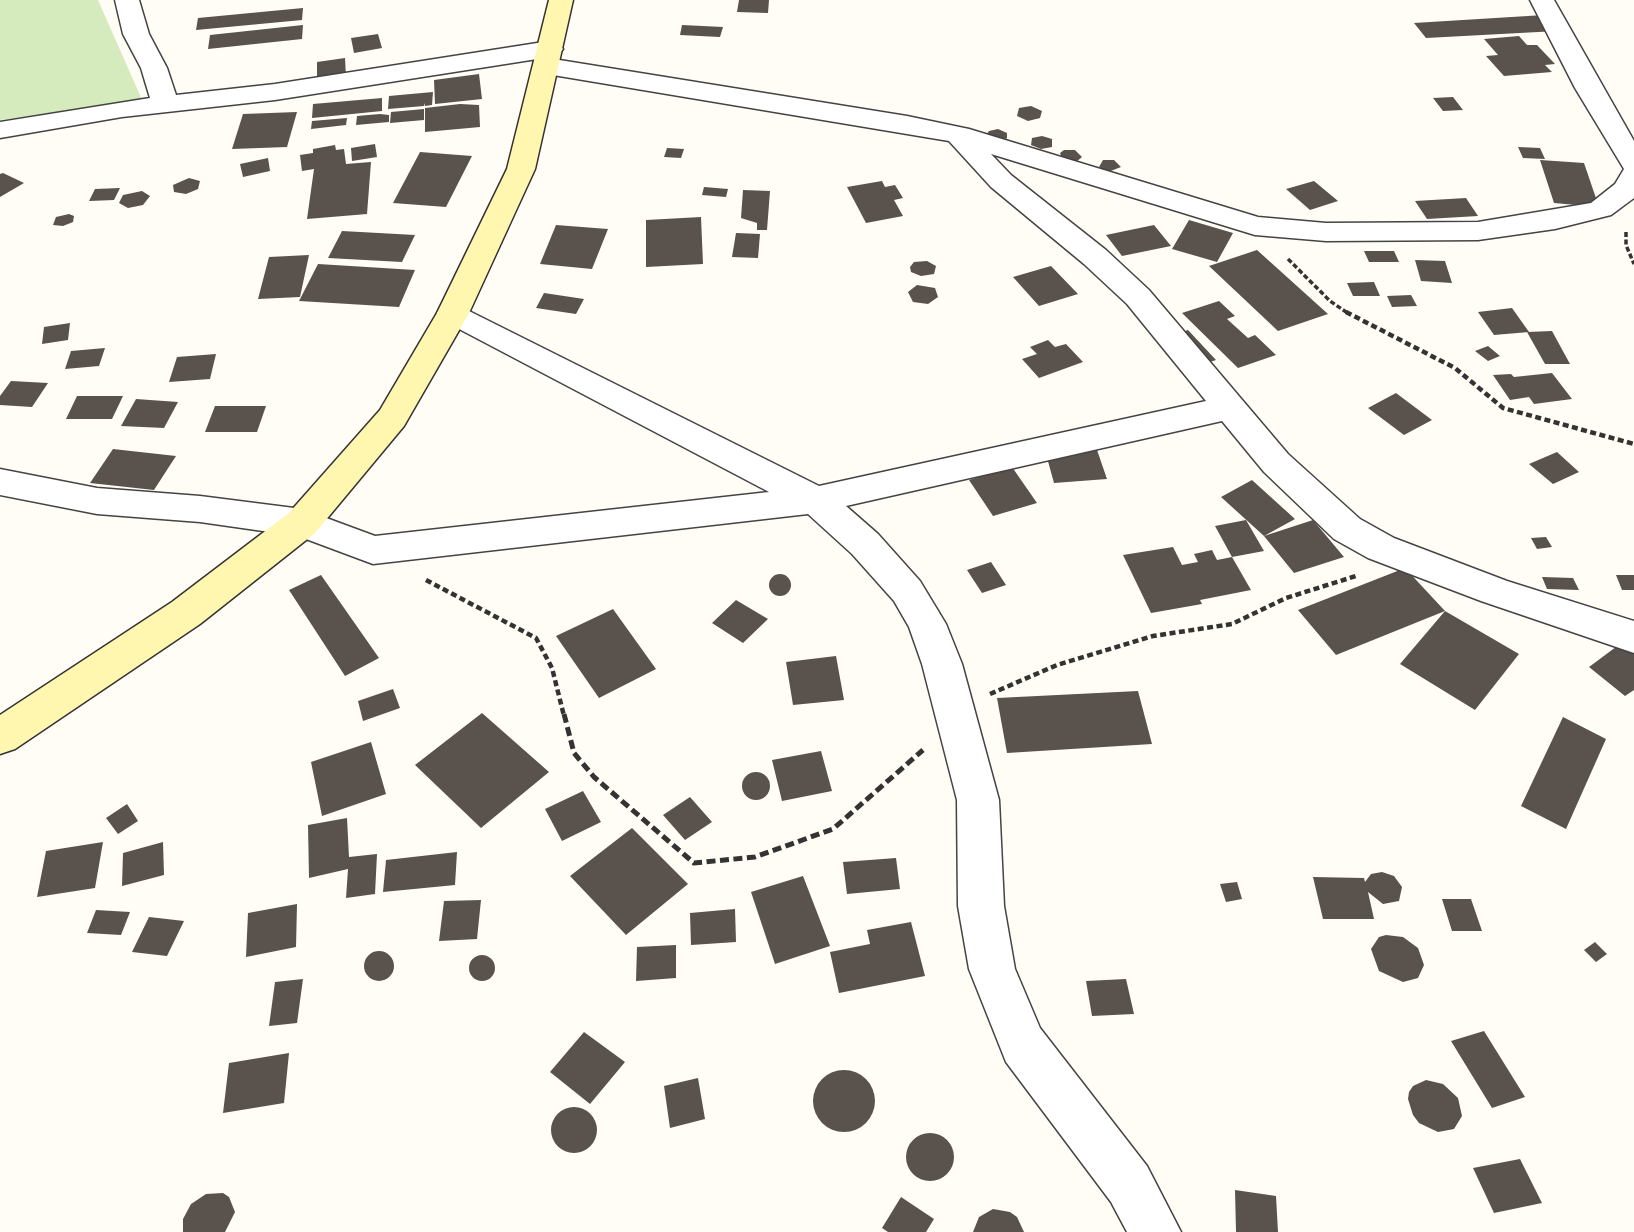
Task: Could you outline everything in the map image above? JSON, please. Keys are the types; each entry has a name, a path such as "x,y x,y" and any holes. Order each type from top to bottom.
{"street":[{"path":"127,0 136,34 154,68 165,104"},
{"path":"0,737 186,612 302,523 392,418 453,313 522,169 561,0"},
{"path":"1542,0 1588,88 1634,164"},
{"path":"0,130 165,104 548,57 959,135 1255,226 1326,232 1478,231 1555,220 1601,209 1628,189 1634,175"},
{"path":"959,135 1001,181 1096,257 1138,297 1276,463 1347,529 1381,548 1494,591 1634,637"},
{"path":"453,313 815,500 865,544 907,590 927,624 957,709 978,800 981,906 992,969 1023,1045 1129,1184 1155,1232"},
{"path":"0,482 97,501 200,509 302,523 373,550 815,500 1232,407"}],"path":[{"path":"1255,226 1330,301 1358,320 1455,368 1503,408 1634,444"},
{"path":"373,550 536,638 552,668 575,753 594,778 694,863 755,856 832,829 882,789 926,747 957,709 1057,664 1153,636 1232,624 1286,598 1412,559"}],"green space":[{"path":"0,0 98,0 143,102 0,120"}],"building":[{"path":"739,0 769,0 768,13 737,12"},
{"path":"303,8 302,20 196,30 198,18"},
{"path":"1544,15 1557,31 1426,38 1414,23"},
{"path":"303,25 302,39 208,49 210,35"},
{"path":"682,25 723,27 720,37 680,35"},
{"path":"378,34 382,48 354,53 351,38"},
{"path":"1519,36 1527,45 1537,45 1555,64 1545,65 1552,72 1504,76 1486,56 1498,55 1484,39"},
{"path":"345,58 346,77 317,81 317,62"},
{"path":"479,74 482,99 435,104 434,80"},
{"path":"433,92 432,105 425,106 425,103 424,106 388,109 389,96"},
{"path":"1453,97 1463,110 1443,111 1433,98"},
{"path":"382,98 382,111 312,118 313,104"},
{"path":"479,105 480,127 425,132 425,108"},
{"path":"1031,106 1042,111 1040,118 1028,121 1017,116 1019,108"},
{"path":"424,109 424,120 390,123 391,112"},
{"path":"297,112 287,147 232,149 243,114"},
{"path":"389,115 389,122 356,125 357,116"},
{"path":"347,118 346,125 311,129 312,121"},
{"path":"998,129 1007,133 1007,138 1002,141 986,135 989,131"},
{"path":"1042,136 1052,139 1052,147 1041,149 1031,145 1032,138"},
{"path":"375,144 377,157 352,161 351,148"},
{"path":"335,145 336,150 344,149 346,164 371,162 367,214 307,219 314,169 302,171 300,155 313,153 313,149"},
{"path":"1518,147 1540,148 1545,159 1523,158"},
{"path":"667,148 684,149 681,158 664,157"},
{"path":"1064,150 1075,150 1082,157 1076,162 1062,159 1060,153"},
{"path":"420,152 472,156 446,207 393,203"},
{"path":"268,158 270,171 243,177 240,164"},
{"path":"1103,160 1114,160 1121,167 1108,172 1099,167"},
{"path":"1540,160 1584,163 1599,207 1554,203"},
{"path":"0,174 24,183 0,197"},
{"path":"189,178 200,181 198,189 186,194 174,192 173,185"},
{"path":"882,181 885,187 895,185 903,198 894,200 903,216 866,223 847,187"},
{"path":"1314,181 1338,201 1310,210 1286,189"},
{"path":"704,187 728,189 726,197 702,195"},
{"path":"120,188 114,200 89,201 95,189"},
{"path":"743,190 770,191 767,230 757,230 757,223 741,218"},
{"path":"142,191 150,196 143,205 128,208 119,203 123,195"},
{"path":"1466,198 1478,216 1427,219 1415,201"},
{"path":"69,214 74,216 73,222 63,226 53,225 56,217"},
{"path":"701,217 703,264 646,267 646,220"},
{"path":"1189,220 1233,233 1217,262 1172,249"},
{"path":"556,225 608,229 592,269 540,264"},
{"path":"1154,225 1171,246 1122,256 1106,235"},
{"path":"342,231 415,235 402,262 328,258"},
{"path":"736,233 760,234 758,258 732,257"},
{"path":"1257,250 1328,314 1278,331 1209,266"},
{"path":"1364,251 1394,251 1399,262 1369,262"},
{"path":"309,255 300,297 258,299 269,257"},
{"path":"1415,260 1445,261 1452,283 1421,281"},
{"path":"927,261 936,266 934,274 921,276 911,272 910,267 914,262"},
{"path":"318,264 415,270 399,307 299,301"},
{"path":"1051,266 1078,294 1039,306 1013,277"},
{"path":"1374,282 1380,296 1353,296 1347,283"},
{"path":"917,285 935,288 938,297 928,304 913,302 908,292"},
{"path":"544,293 584,299 576,314 536,308"},
{"path":"1411,295 1417,306 1392,307 1387,296"},
{"path":"1219,301 1235,316 1227,319 1248,338 1255,335 1276,355 1238,368 1182,313"},
{"path":"1512,308 1529,332 1494,335 1478,312"},
{"path":"70,323 68,340 42,344 44,327"},
{"path":"1188,330 1216,360 1204,364 1176,334"},
{"path":"1552,331 1570,364 1545,364 1527,332"},
{"path":"1048,340 1055,347 1066,344 1083,362 1039,378 1022,359 1037,354 1030,347"},
{"path":"1488,346 1500,356 1488,361 1475,351"},
{"path":"105,348 99,366 65,369 71,351"},
{"path":"216,354 210,379 169,382 177,357"},
{"path":"1552,373 1572,399 1534,404 1529,397 1510,400 1493,375 1511,374 1514,377"},
{"path":"11,381 48,383 32,407 0,405 0,396"},
{"path":"1396,393 1432,420 1404,435 1368,408"},
{"path":"77,396 123,396 112,419 66,419"},
{"path":"136,399 178,402 164,428 121,426"},
{"path":"215,406 266,406 257,432 205,432"},
{"path":"113,449 176,456 154,490 90,483"},
{"path":"1097,450 1107,479 1054,483 1046,454"},
{"path":"1557,452 1579,472 1553,484 1529,464"},
{"path":"1012,467 1037,503 993,516 969,480"},
{"path":"1252,480 1295,519 1264,536 1221,497"},
{"path":"1246,520 1264,551 1232,557 1215,526"},
{"path":"1313,520 1344,557 1294,573 1264,536"},
{"path":"1546,537 1552,547 1537,549 1531,538"},
{"path":"1173,547 1182,565 1198,562 1194,554 1212,550 1217,560 1232,557 1251,590 1200,600 1202,604 1151,613 1123,555"},
{"path":"991,562 1006,585 982,593 967,570"},
{"path":"1405,568 1445,611 1336,655 1298,610"},
{"path":"776,574 784,574 791,581 791,589 784,596 776,596 769,589 769,581"},
{"path":"321,575 379,658 345,676 289,590"},
{"path":"1616,575 1634,575 1634,590 1622,590"},
{"path":"1542,577 1573,578 1579,590 1547,589"},
{"path":"736,600 768,619 743,643 712,623"},
{"path":"613,609 656,669 599,698 556,636"},
{"path":"1445,611 1519,654 1475,710 1400,664"},
{"path":"1624,641 1634,649 1634,690 1625,696 1589,667"},
{"path":"836,656 844,700 793,705 786,662"},
{"path":"393,689 400,708 363,721 358,701"},
{"path":"1138,691 1152,744 1007,753 997,698"},
{"path":"482,713 549,772 481,828 415,765"},
{"path":"1563,717 1606,739 1566,829 1521,806"},
{"path":"371,742 386,794 322,816 311,762"},
{"path":"821,751 832,791 782,801 772,760"},
{"path":"756,772 766,776 770,786 766,796 756,800 746,796 742,786 746,776"},
{"path":"583,791 601,822 562,841 545,809"},
{"path":"690,797 712,822 685,840 663,815"},
{"path":"127,804 138,821 118,834 106,818"},
{"path":"347,818 349,857 377,854 375,894 346,898 348,869 309,878 308,825"},
{"path":"632,828 688,884 626,935 570,876"},
{"path":"103,842 95,888 37,897 46,851"},
{"path":"163,842 164,875 122,886 123,853"},
{"path":"457,852 455,885 383,892 386,860"},
{"path":"896,858 900,889 847,894 843,862"},
{"path":"1382,872 1394,876 1402,887 1399,901 1383,904 1368,892 1374,919 1323,919 1313,877 1364,878 1365,882 1371,874"},
{"path":"803,876 830,946 775,964 751,892"},
{"path":"1237,882 1242,899 1226,902 1220,884"},
{"path":"1442,899 1471,899 1482,931 1452,931"},
{"path":"481,900 477,939 439,941 444,901"},
{"path":"297,904 296,947 246,957 248,913"},
{"path":"735,909 736,942 691,945 690,913"},
{"path":"96,910 130,912 121,935 87,933"},
{"path":"149,917 184,921 167,956 132,952"},
{"path":"911,922 925,976 839,993 830,952 870,944 867,930"},
{"path":"1379,937 1403,937 1418,948 1424,965 1418,978 1403,982 1379,971 1371,949"},
{"path":"1595,942 1607,954 1596,962 1584,950"},
{"path":"676,945 676,978 636,981 637,947"},
{"path":"379,951 390,955 394,966 390,977 379,981 368,977 364,966 368,955"},
{"path":"482,955 491,959 495,968 491,977 482,981 473,977 469,968 473,959"},
{"path":"303,979 297,1023 269,1026 275,982"},
{"path":"1126,979 1134,1014 1092,1016 1086,981"},
{"path":"1484,1031 1525,1097 1492,1108 1451,1041"},
{"path":"584,1032 625,1062 590,1104 550,1072"},
{"path":"289,1053 284,1103 223,1113 229,1063"},
{"path":"838,1070 850,1070 866,1079 873,1089 873,1113 866,1123 850,1132 838,1132 827,1127 818,1118 813,1107 813,1095 818,1084 827,1075"},
{"path":"698,1078 705,1119 670,1128 664,1086"},
{"path":"1426,1080 1443,1084 1458,1098 1462,1116 1454,1129 1438,1132 1419,1123 1413,1115 1408,1099 1409,1092 1413,1086"},
{"path":"574,1107 590,1114 597,1130 590,1146 574,1153 558,1146 551,1130 558,1114"},
{"path":"930,1133 947,1140 954,1157 947,1174 930,1181 913,1174 906,1157 913,1140"},
{"path":"1520,1159 1542,1203 1494,1213 1473,1168"},
{"path":"1235,1190 1276,1196 1278,1232 1236,1232"},
{"path":"223,1193 229,1197 235,1212 225,1232 183,1232 183,1219 191,1204 206,1194"},
{"path":"901,1197 934,1219 926,1232 888,1232 882,1228"},
{"path":"993,1209 1010,1212 1017,1217 1024,1232 973,1232 979,1217"}]}
